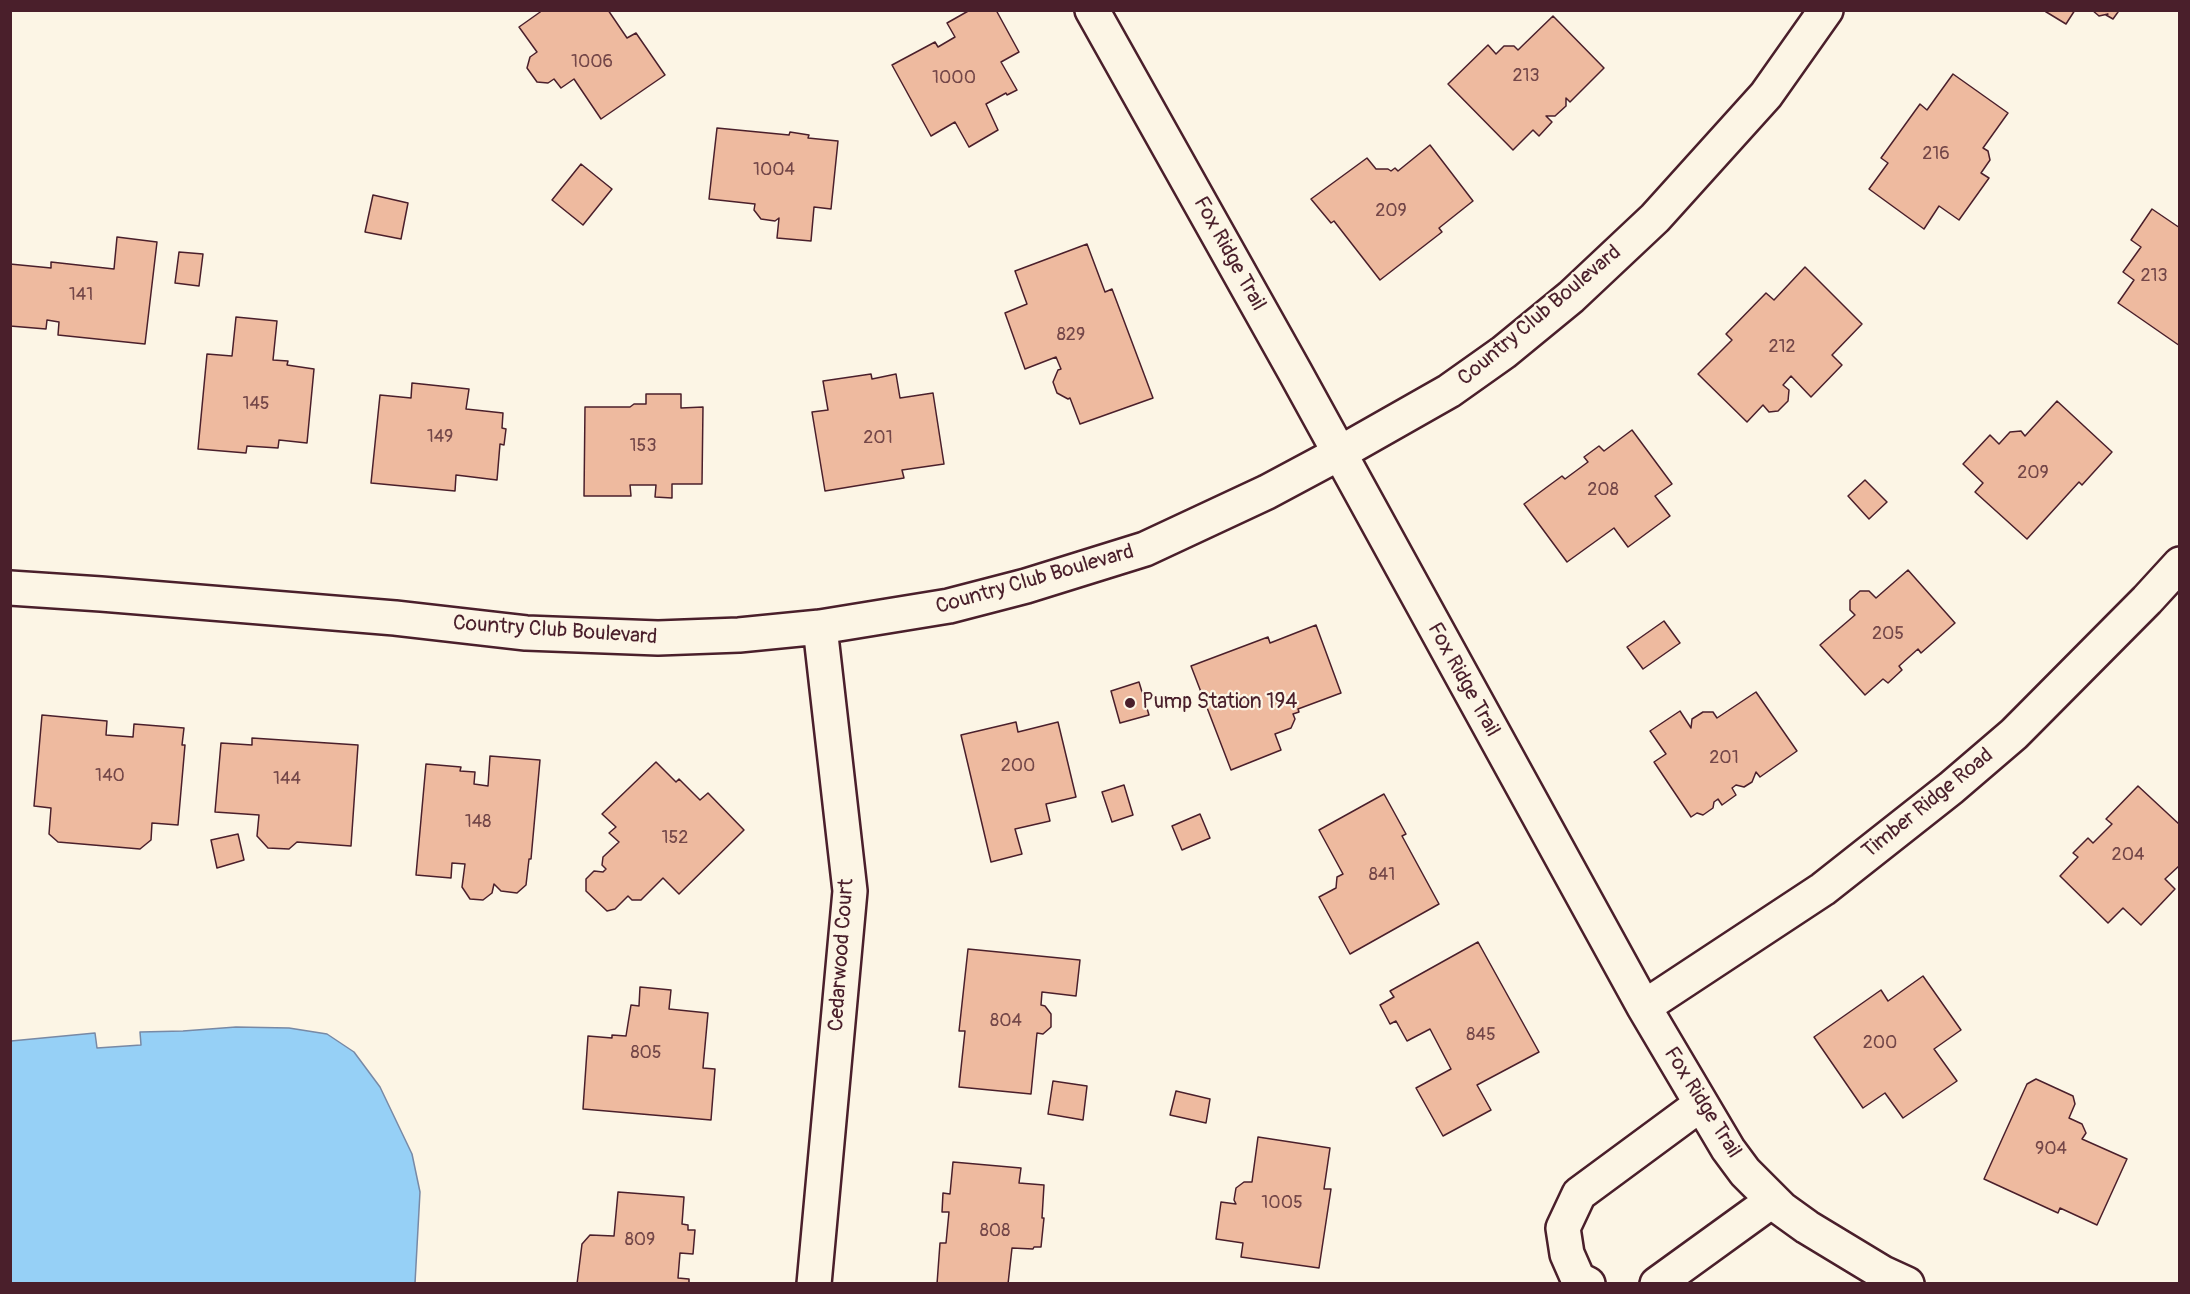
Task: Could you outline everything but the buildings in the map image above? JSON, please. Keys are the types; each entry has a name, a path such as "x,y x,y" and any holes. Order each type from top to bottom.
{"street":[{"name":"Fox Ridge Trail","path":"1092,10 1295,372 1338,454 1644,1007 1728,1149 1745,1172 1773,1200 1807,1227 1883,1273 1906,1284"},
{"name":"Country Club Boulevard","path":"10,588 112,594 383,617 526,633 658,638 819,627 949,606 1026,586 1145,549 1268,492 1338,454 1449,391 1504,351 1571,297 1655,218 1766,95 1826,10"},
{"name":"Timber Ridge Road","path":"1644,1007 1823,889 1951,788 2014,734 2180,564"},
{"name":"Cedarwood Court","path":"814,1284 850,891 819,627"},
{"path":"1588,1284 1578,1279 1567,1254 1563,1228 1580,1194 1701,1104"},
{"path":"1656,1284 1773,1200"}],"water":[{"path":"236,1027 289,1028 327,1034 354,1052 380,1087 412,1154 420,1192 415,1283 11,1283 11,1041 95,1033 97,1048 141,1045 140,1032"}],"place":[{"name":"Pump Station 194","path":"1130,703"}]}
